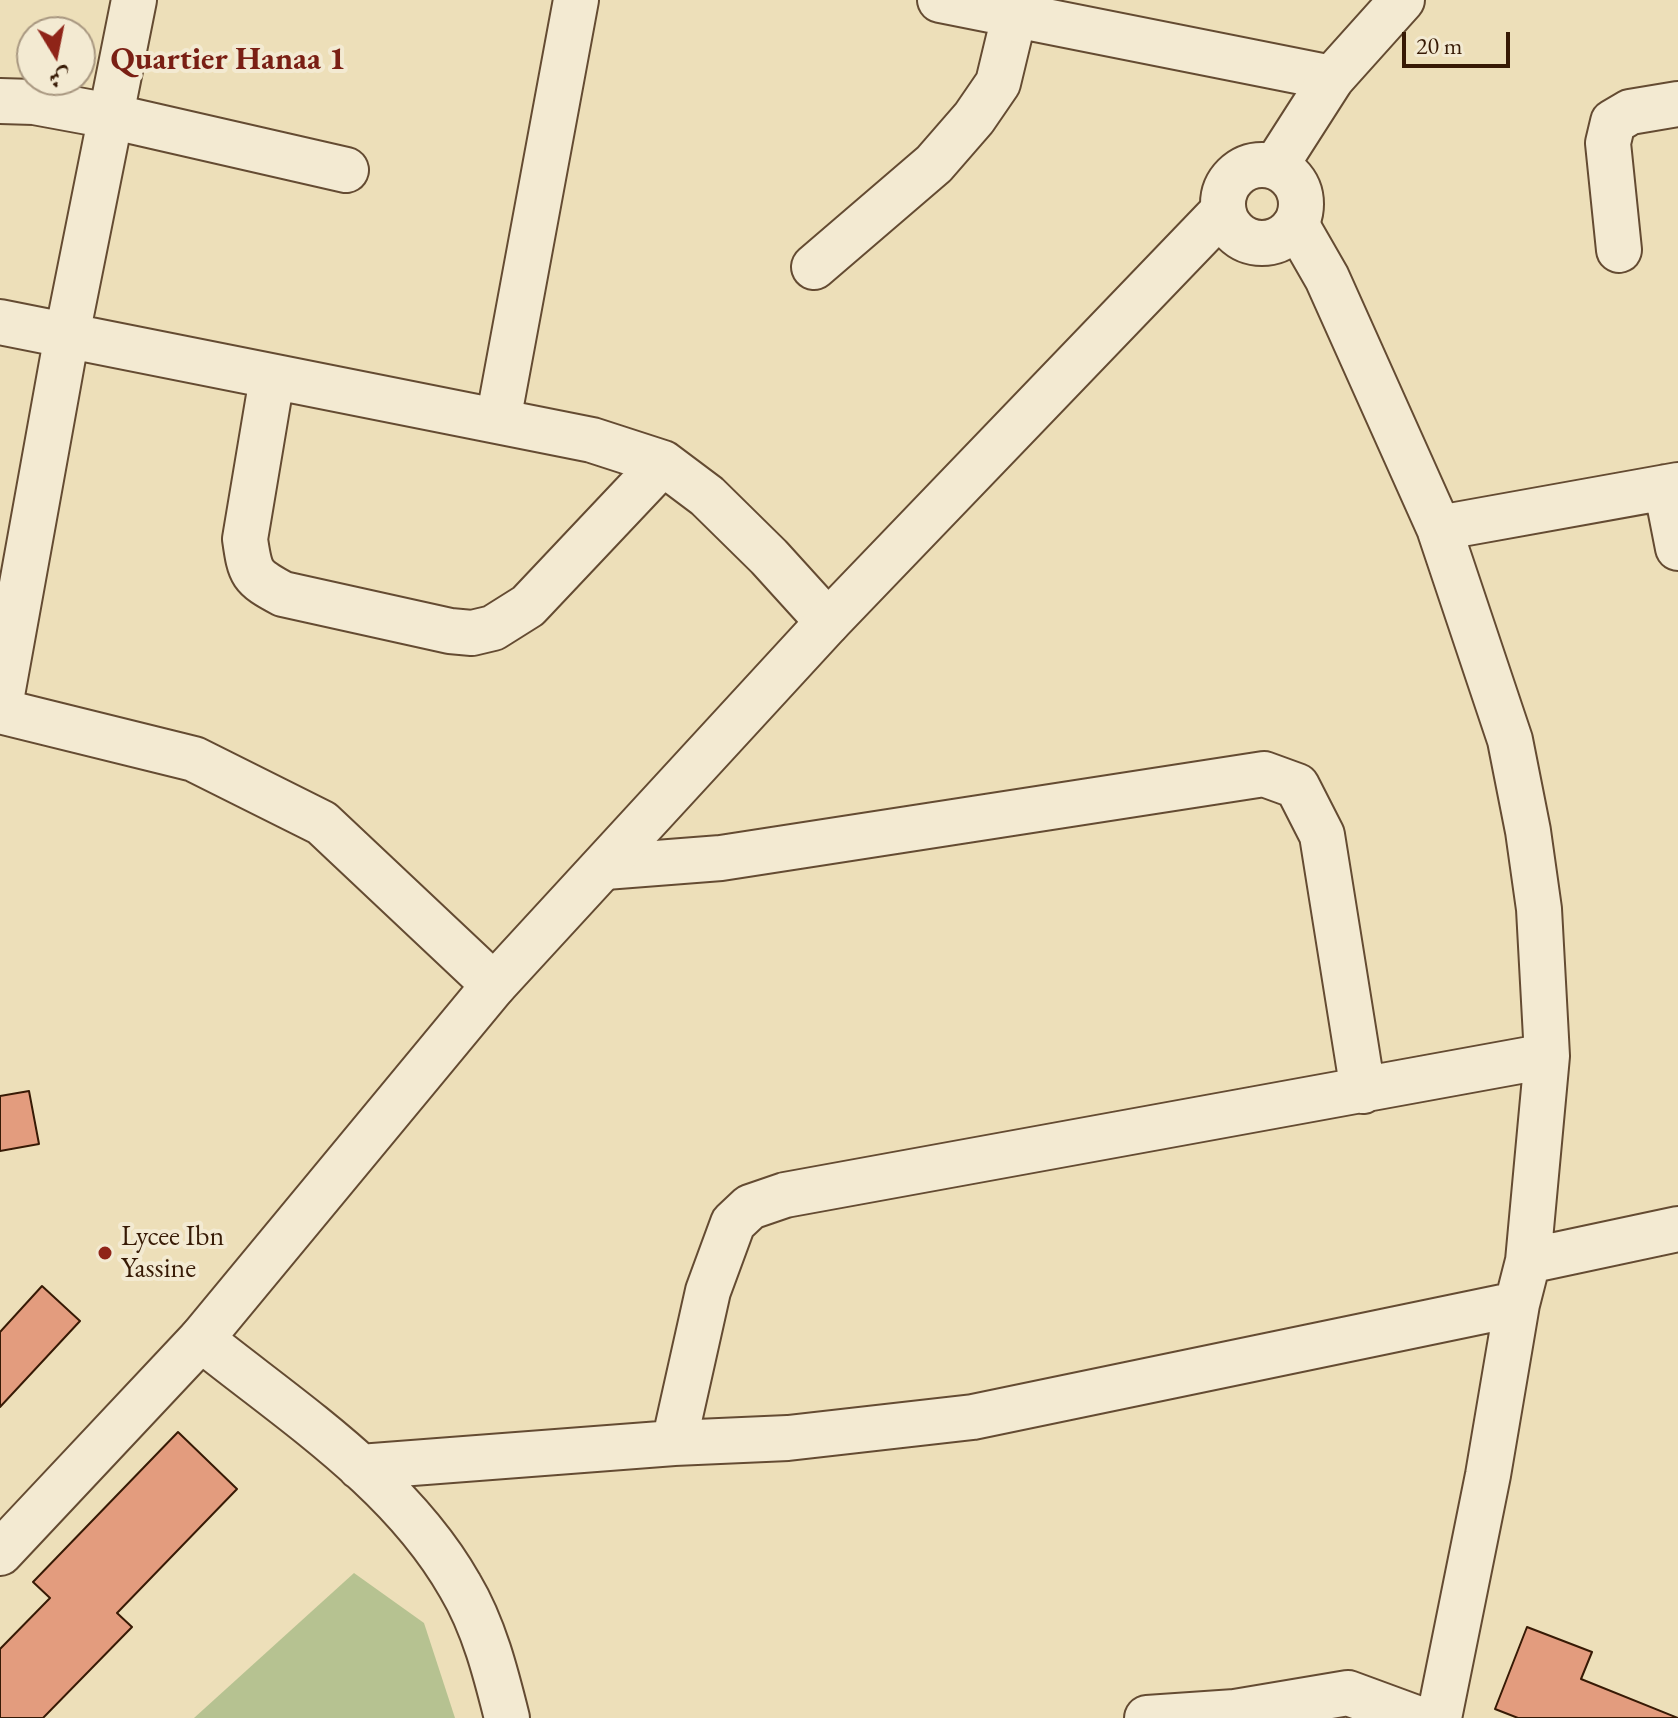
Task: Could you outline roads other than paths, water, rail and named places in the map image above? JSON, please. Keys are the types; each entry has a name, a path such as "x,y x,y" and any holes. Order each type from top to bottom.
{"street":[{"path":"134,0 67,335 0,708 194,759 322,823 494,985"},
{"path":"498,421 576,0"},
{"path":"940,0 1016,8 1332,78"},
{"path":"1275,167 1332,78 1402,0"},
{"path":"814,267 934,164 974,118 998,83 1016,8"},
{"path":"0,101 34,102 110,116 346,170"},
{"path":"1619,250 1608,143 1613,122 1630,112 1678,104"},
{"path":"1255,165 1275,167 1290,176 1299,191 1301,208 1296,224 1282,238 1264,243 1245,240 1231,228 1223,211 1225,191 1236,174 1255,165"},
{"path":"0,1553 201,1339 494,985 828,622 1223,211"},
{"path":"1296,224 1327,278 1439,528 1510,740 1539,909 1547,1056 1528,1261 1517,1304 1488,1475 1439,1718"},
{"path":"0,322 592,440 663,463 707,496 769,557 828,622"},
{"path":"272,378 245,539 249,565 258,581 283,594 450,631 472,633 493,628 528,606 663,463"},
{"path":"1439,528 1672,486 1678,548"},
{"path":"605,867 721,858 1264,774 1297,786 1322,835 1363,1091"},
{"path":"674,1443 708,1291 733,1223 750,1207 785,1195 1547,1056"},
{"path":"1528,1261 1678,1229"},
{"path":"360,1467 674,1443 788,1438 973,1417 1517,1304"},
{"path":"201,1339 360,1467 428,1537 461,1587 493,1663 507,1718"},
{"path":"1147,1718 1235,1712 1348,1693 1416,1718"}],"place":[{"name":"Lycee Ibn Yassine","path":"105,1253"}],"district":[{"name":"Quartier Hanaa 1","path":"228,60"}]}
